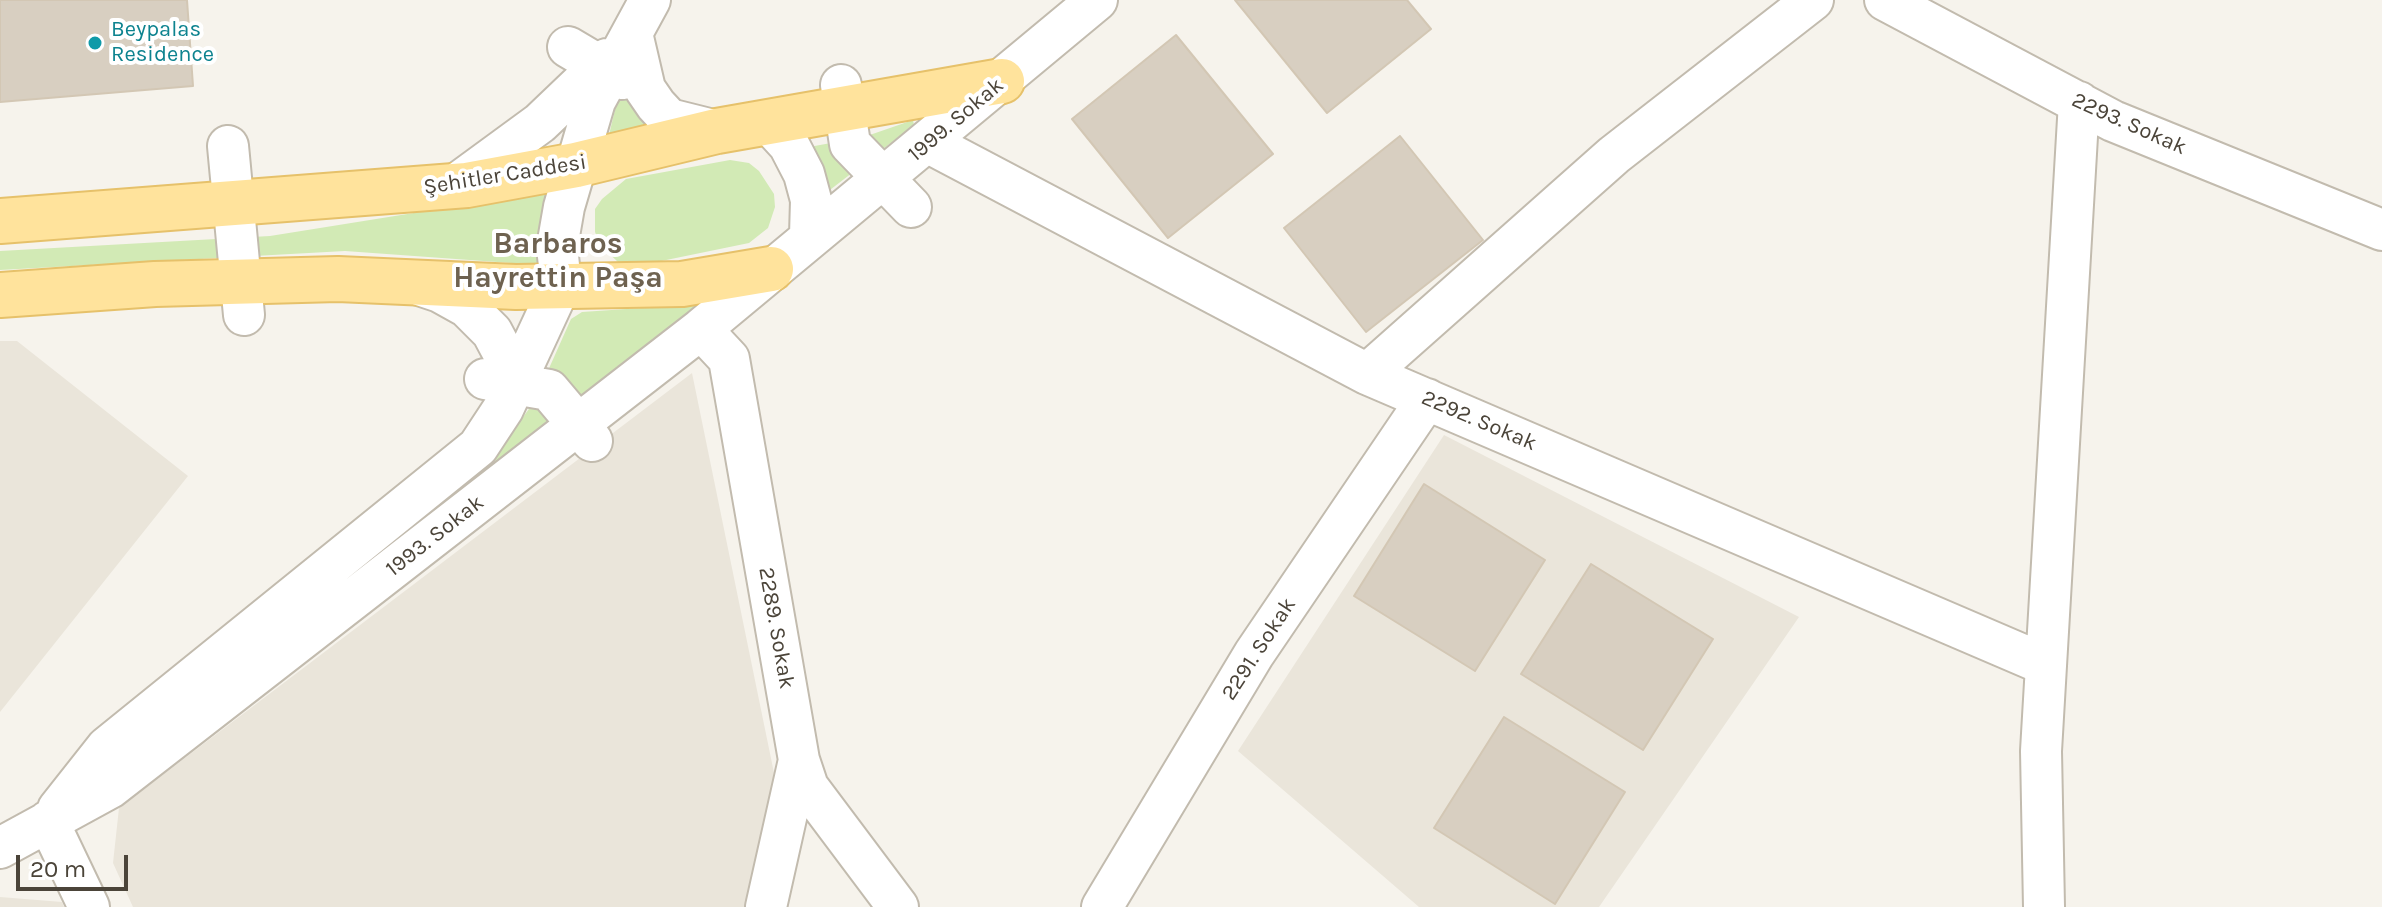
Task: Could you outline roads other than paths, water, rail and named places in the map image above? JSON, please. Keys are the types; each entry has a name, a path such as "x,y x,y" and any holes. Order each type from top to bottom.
{"main road":[{"name":"Şehitler Caddesi","path":"0,221 454,186 576,165 767,121 842,97 1002,81"},
{"path":"0,295 242,298 338,279 516,287 682,284 771,269"}],"street":[{"name":"1999. Sokak","path":"810,235 929,143 1097,0"},
{"path":"1367,374 1614,155 1813,0"},
{"name":"2293. Sokak","path":"1885,0 2113,121 2382,230"},
{"path":"561,284 557,247 595,101 617,68 641,17"},
{"path":"617,68 669,119 717,131"},
{"path":"454,186 617,68"},
{"path":"842,97 850,144 911,207"},
{"path":"2044,907 2041,751 2079,102"},
{"path":"767,121 789,145 804,174 811,200 810,235"},
{"name":"2292. Sokak","path":"929,143 1367,374 2046,665"},
{"path":"228,146 242,298"},
{"name":"1993. Sokak","path":"0,848 110,788 585,433 810,235"},
{"path":"411,283 440,292 467,307 492,332 505,381 549,390 585,433"},
{"name":"1993. Sokak","path":"48,821 107,747 478,447 503,409 505,381 561,284"},
{"name":"2289. Sokak","path":"701,329 729,359 799,760 808,787 898,907"},
{"name":"2291. Sokak","path":"1102,907 1254,654 1427,399"},
{"path":"766,907 799,760"},
{"path":"48,821 89,907"}],"place":[{"name":"Beypalas Residence","path":"95,43"}],"district":[{"name":"Barbaros Hayrettin Paşa","path":"558,261"}]}
